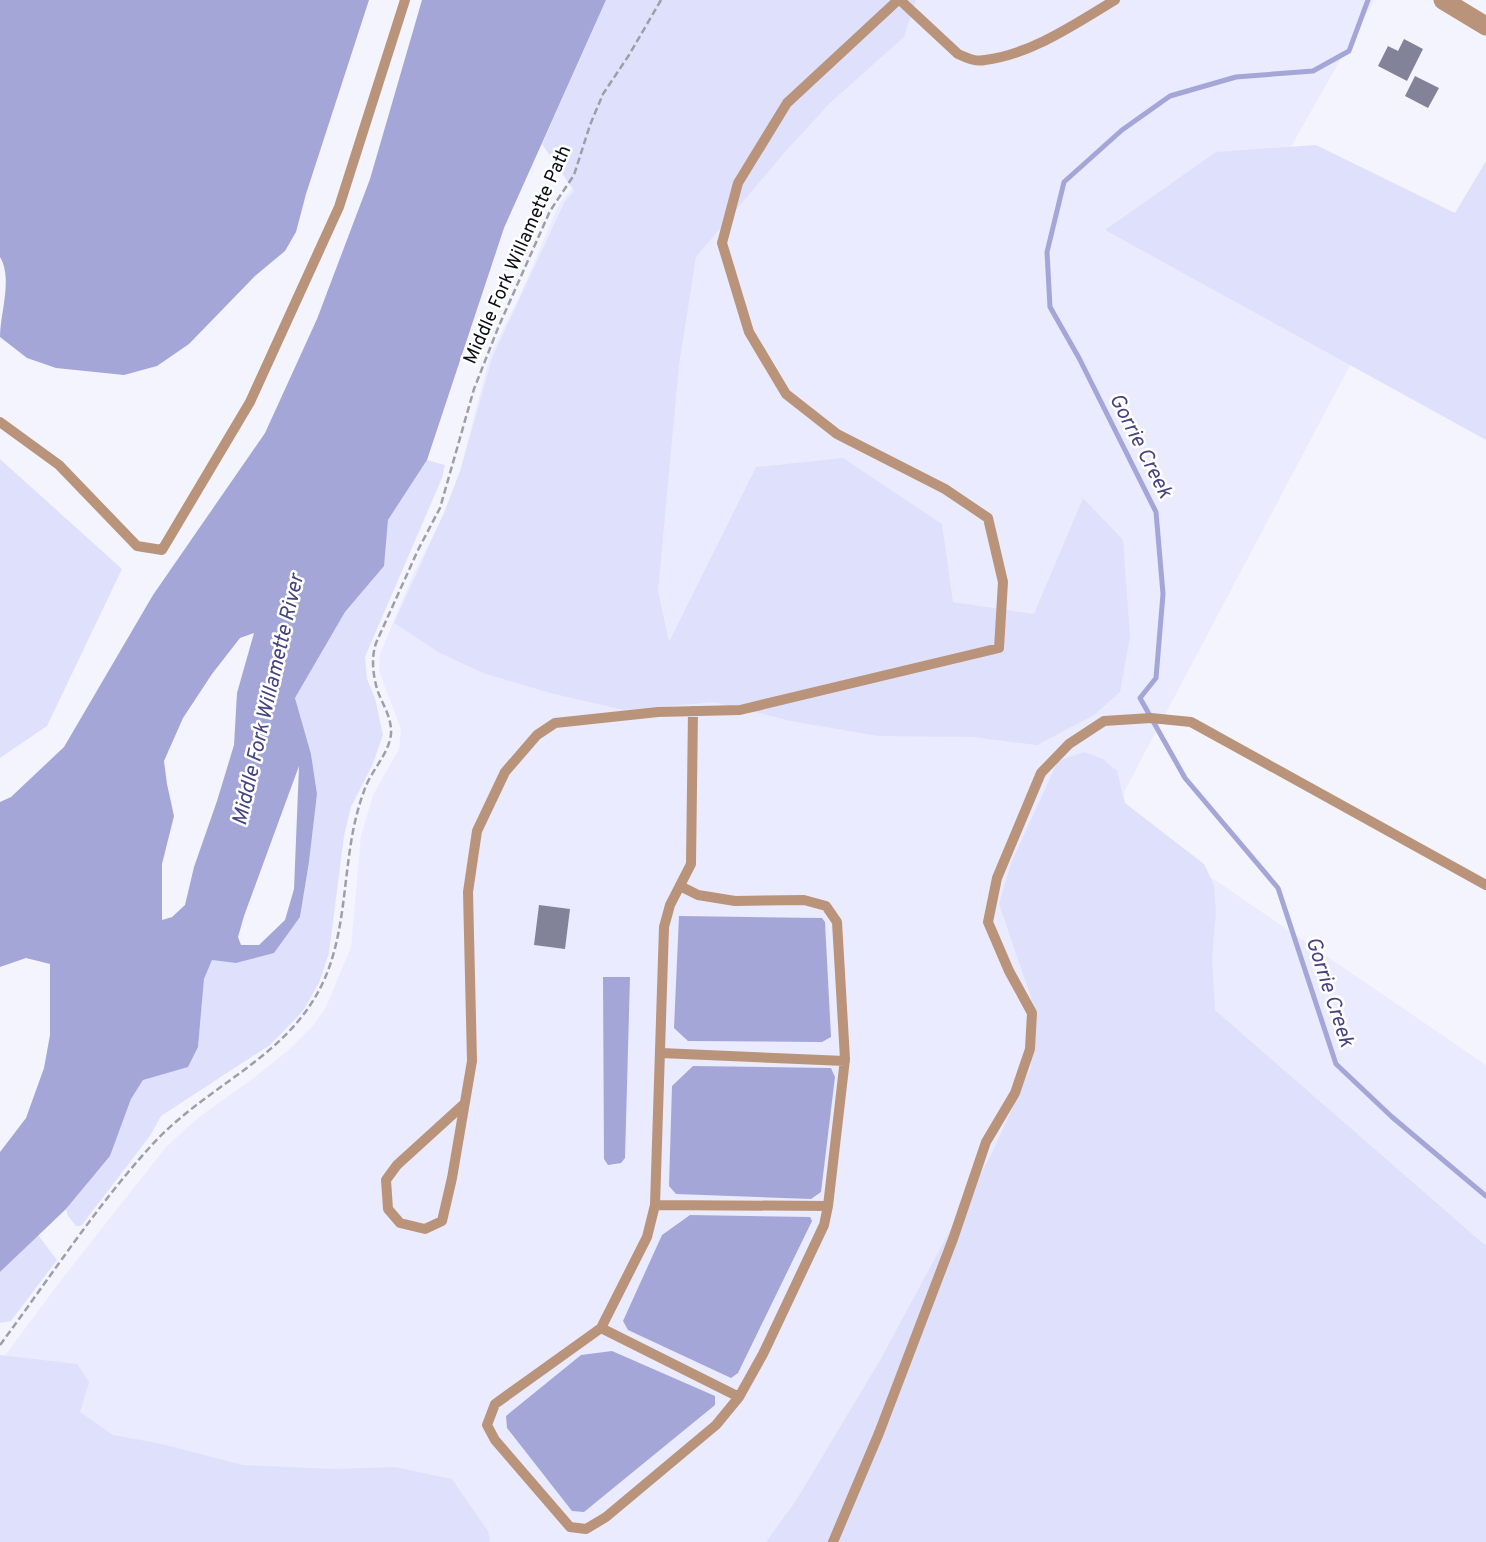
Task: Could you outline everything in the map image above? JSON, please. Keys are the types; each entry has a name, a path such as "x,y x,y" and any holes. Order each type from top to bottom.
{"street":[{"path":"1443,0 1486,26"}],"lane":[{"path":"0,422 59,465 138,546 162,550 250,402 339,208 405,0"},
{"path":"463,1105 397,1165 386,1180 388,1209 400,1223 425,1229 442,1222 472,1060 468,892 477,831 505,772 537,734 555,723 658,712 740,710 999,648 1003,582 988,518 945,489 837,434 786,394 749,332 722,243 738,183 788,103 899,0 958,54 983,61 1031,47 1115,0"},
{"path":"680,886 698,895 734,901 804,900 827,906 837,922 845,1061 828,1206 824,1225 763,1354 739,1397 716,1426 606,1517 586,1529 570,1527 495,1440 488,1425 495,1404 601,1328 647,1237 655,1205 664,927 670,905 691,864 693,711"},
{"path":"834,1542 953,1239 986,1142 1015,1093 1030,1049 1032,1013 1009,971 988,922 998,878 1041,774 1069,744 1104,721 1151,718 1191,722 1486,885"},
{"path":"661,1053 845,1061"},
{"path":"655,1205 828,1206"},
{"path":"601,1328 739,1397"}],"path":[{"name":"Middle Fork Willamette Path","path":"0,1345 87,1225 151,1146 197,1103 275,1047 292,1031 316,999 332,961 350,833 369,776 387,748 391,734 386,707 377,690 371,657 418,550 440,508 474,389 498,328 550,211 575,175 590,125 603,94 660,0"}],"shaded area":[{"path":"606,0 916,0 904,37 830,103 696,257 679,365 658,591 669,642 756,467 843,458 942,524 953,602 1034,614 1083,498 1123,540 1130,637 1120,692 1094,715 1037,745 972,737 878,736 791,721 714,702 624,710 550,693 483,673 440,653 394,623 460,472 492,358 565,201 574,191 542,144"},
{"path":"664,0 1374,0 1279,168 1419,235 1114,811 1486,1065 1486,1542 0,1542 0,1362 166,1147 199,1117 290,1049 313,1026 327,1005 351,947 361,836 373,795 399,749 401,729 379,671 380,654 412,577 445,511 461,467 490,355 521,293 559,204 571,190 588,157"},
{"path":"1316,145 1455,213 1486,161 1486,440 1105,230 1216,152"},
{"path":"0,459 122,569 47,726 0,758"},
{"path":"427,460 445,465 442,478 365,657 367,679 375,698 383,735 372,766 351,807 344,836 329,953 319,983 303,1011 270,1045 161,1116 150,1136 81,1226 76,1226 66,1209 110,1156 131,1099 143,1080 188,1066 198,1047 204,979 212,959 236,963 300,918 317,794 311,754 295,698 345,612 383,566 388,520"},
{"path":"1084,752 1103,759 1117,771 1125,803 1204,864 1214,885 1216,912 1212,958 1215,1010 1486,1246 1486,1542 766,1542 797,1499 879,1362 992,1153 1031,1067 1031,997 999,904 1011,863 1058,761"},
{"path":"38,1235 57,1260 11,1321 0,1323 0,1272"},
{"path":"0,1355 77,1364 89,1382 80,1412 113,1435 162,1444 243,1465 333,1469 395,1467 452,1479 488,1531 490,1542 0,1542"}],"water":[{"path":"0,0 369,0 296,232 285,251 255,276 189,344 157,366 124,375 56,368 27,358 0,337 6,286 0,257"},
{"name":"Middle Fork Willamette River","path":"422,0 606,0 504,228 427,460 388,520 384,566 345,612 295,698 311,754 317,794 300,917 274,953 236,963 212,960 204,979 198,1047 188,1067 143,1080 131,1099 110,1156 66,1209 0,1272 0,1152 26,1118 44,1068 50,1035 50,964 26,958 0,967 0,802 11,797 64,747 153,595 265,433 317,319 370,179","holes":["254,633 237,693 234,745 194,867 185,905 172,917 162,920 162,864 174,816 164,761 183,718 212,674 240,638","299,766 294,889 285,920 259,945 241,945 238,937 244,916"]},
{"path":"679,916 822,918 825,922 831,1037 822,1042 688,1041 674,1028"},
{"path":"603,977 630,977 625,1158 621,1163 608,1165 604,1159"},
{"path":"693,1066 831,1068 835,1077 821,1192 811,1199 676,1194 669,1186 672,1086"},
{"path":"690,1215 810,1217 812,1221 738,1373 731,1378 628,1330 623,1321 662,1235"},
{"path":"612,1351 715,1396 715,1405 584,1512 572,1511 507,1428 506,1416 581,1355"}],"building":[{"path":"1404,39 1423,49 1407,81 1378,66 1388,46 1398,51"},
{"path":"1415,76 1439,88 1428,108 1405,96"},
{"path":"539,905 570,909 565,949 534,945"}],"waterway":[{"name":"Gorrie Creek","path":"1368,0 1349,51 1313,71 1236,77 1170,96 1122,130 1064,182 1047,252 1050,307 1079,358 1156,512 1163,594 1156,678 1140,698 1185,778 1278,888 1336,1064 1392,1117 1486,1196"}]}
